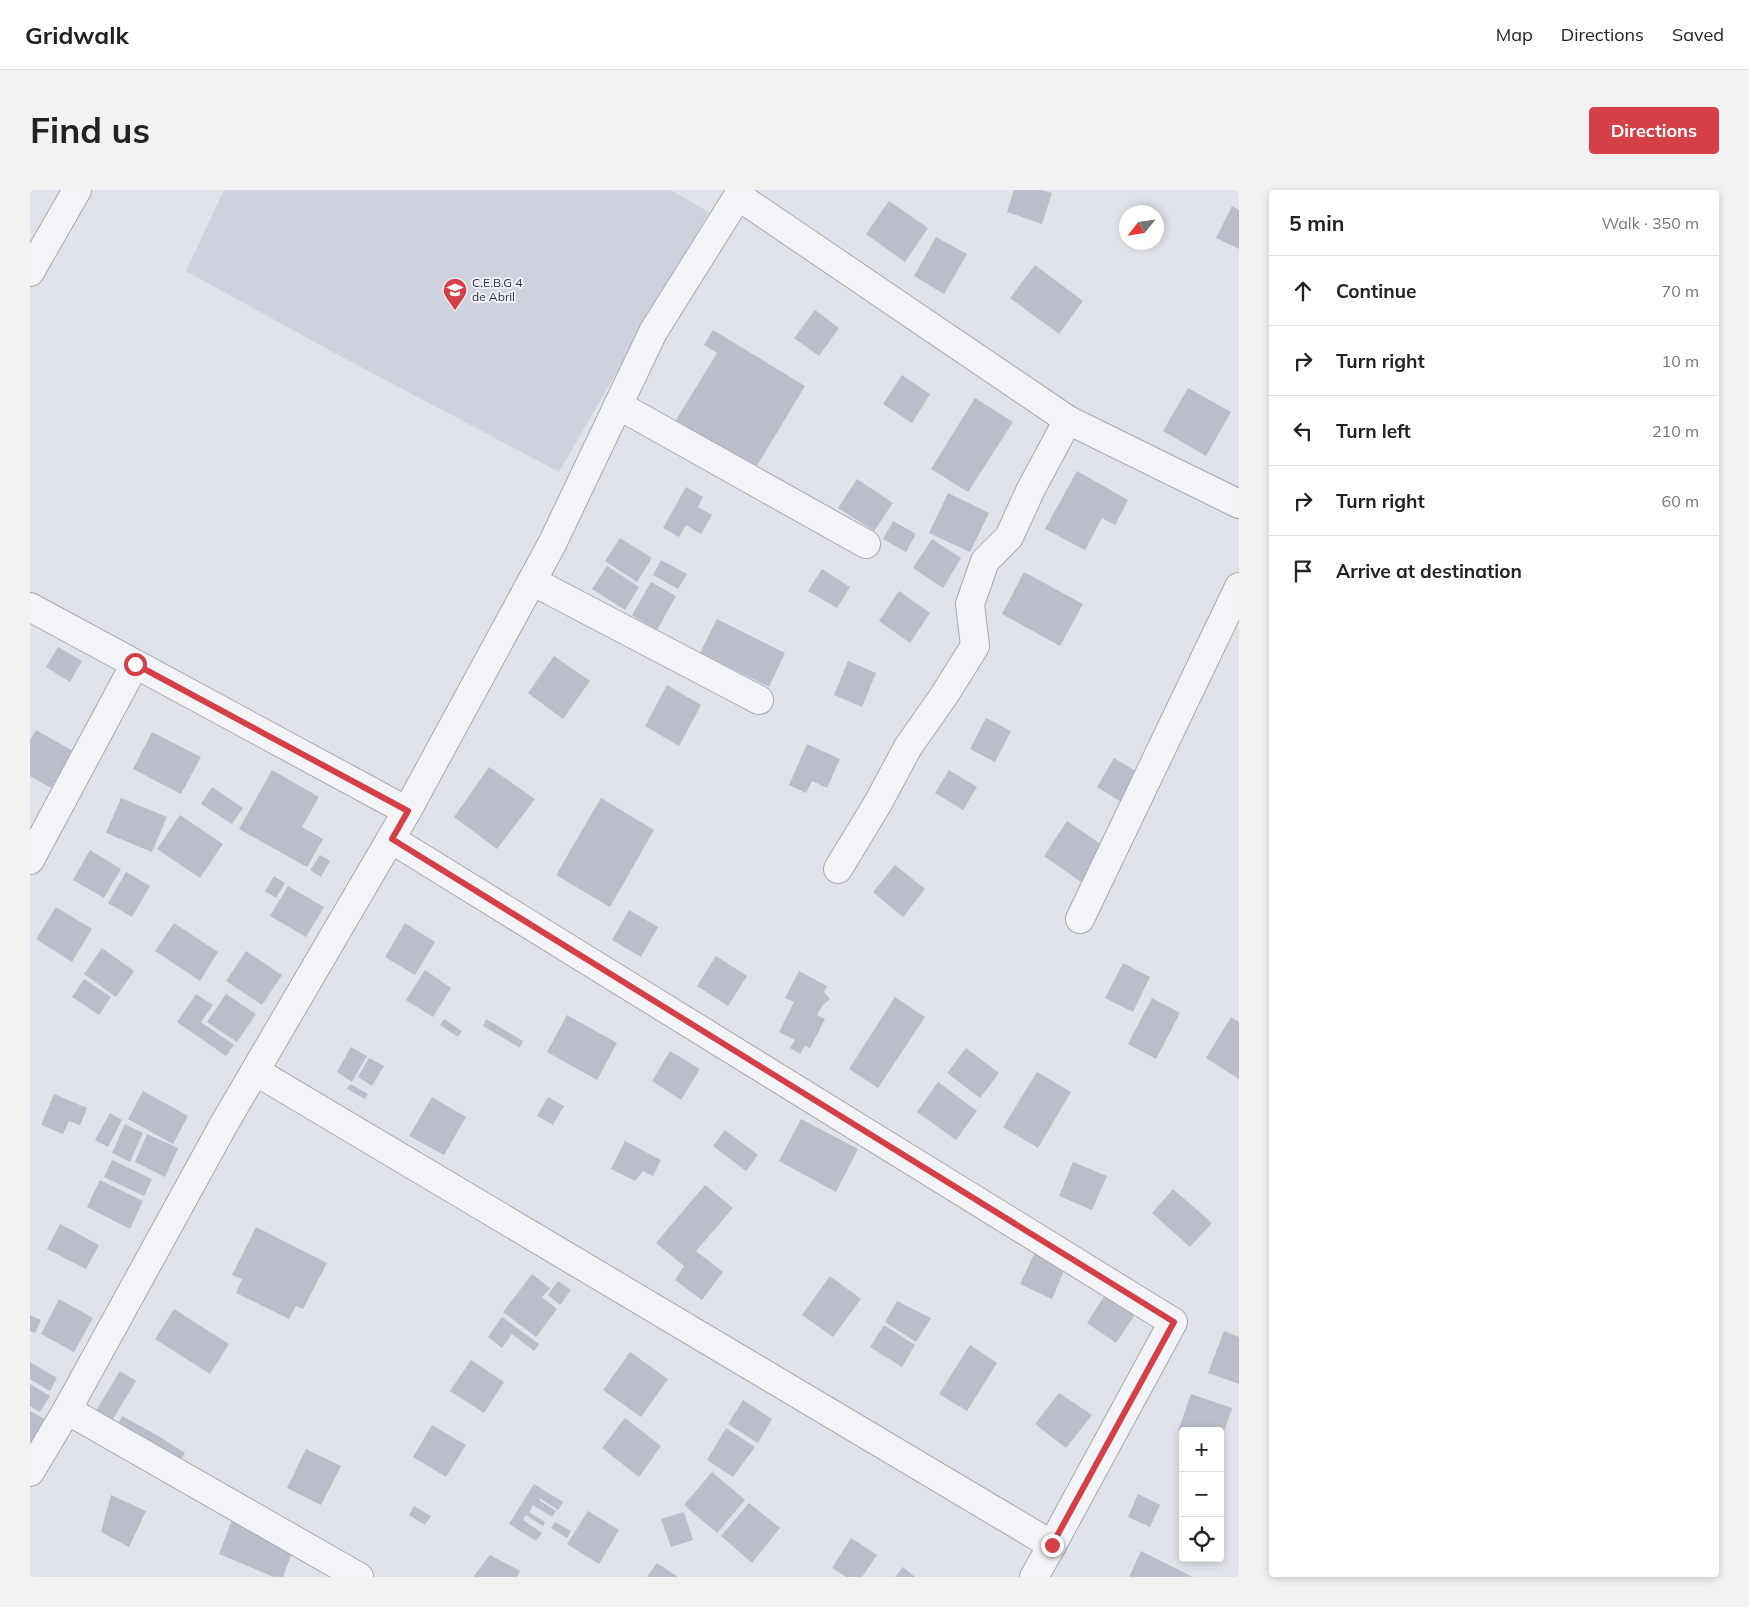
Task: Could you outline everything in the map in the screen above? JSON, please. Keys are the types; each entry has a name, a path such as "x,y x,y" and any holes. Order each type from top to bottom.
{"street":[{"path":"30,272 77,190"},
{"path":"30,1472 67,1410 254,1071 408,811 552,544 653,332 736,192 1068,420 1239,504"},
{"path":"618,406 866,544"},
{"path":"838,869 878,803 908,747 945,694 975,646 970,604 985,561 1009,537 1031,489 1068,420"},
{"path":"532,581 759,700"},
{"path":"1080,919 1239,587"},
{"path":"30,607 408,811"},
{"path":"30,860 135,664"},
{"path":"392,839 1174,1322 1034,1577"},
{"path":"254,1071 1052,1545"},
{"path":"67,1410 360,1577"}],"shaded area":[{"name":"C.E.B.G 4 de Abril","path":"224,190 670,190 709,212 559,472 329,350 186,271"}],"building":[{"path":"1014,190 1042,190 1052,193 1042,224 1007,212"},
{"path":"889,201 928,228 905,262 866,234"},
{"path":"1232,206 1239,210 1239,249 1216,238"},
{"path":"936,237 967,254 944,294 914,276"},
{"path":"1035,265 1083,301 1059,334 1010,298"},
{"path":"815,310 839,328 819,356 794,338"},
{"path":"713,330 805,386 755,469 676,420 717,353 704,345"},
{"path":"902,375 930,394 912,423 883,404"},
{"path":"1188,388 1231,412 1206,456 1163,431"},
{"path":"975,398 1013,422 968,492 931,469"},
{"path":"1077,471 1128,500 1115,525 1102,518 1085,550 1045,529"},
{"path":"857,479 893,503 874,531 838,508"},
{"path":"686,487 703,497 698,507 712,515 701,534 686,525 679,537 663,528"},
{"path":"948,493 989,513 970,552 929,533"},
{"path":"893,521 916,534 906,552 883,539"},
{"path":"620,538 652,558 637,582 605,561"},
{"path":"932,539 961,558 943,588 913,568"},
{"path":"661,560 687,574 678,589 653,575"},
{"path":"607,566 639,587 625,610 592,589"},
{"path":"822,569 850,587 837,608 808,591"},
{"path":"1024,572 1083,604 1060,646 1002,614"},
{"path":"651,582 676,596 657,630 632,615"},
{"path":"899,591 930,613 910,643 879,621"},
{"path":"717,619 785,653 769,687 700,653"},
{"path":"58,647 82,661 70,682 46,667"},
{"path":"554,656 590,681 563,719 528,693"},
{"path":"848,661 876,673 862,707 834,695"},
{"path":"667,685 701,705 679,746 645,726"},
{"path":"986,718 1011,731 995,762 970,749"},
{"path":"36,730 73,751 51,788 30,776 30,740"},
{"path":"152,732 201,757 181,794 133,769"},
{"path":"807,744 840,759 827,788 812,781 806,793 789,785"},
{"path":"1114,758 1140,774 1123,803 1097,787"},
{"path":"489,767 535,799 497,849 454,817"},
{"path":"272,770 319,797 302,827 323,839 307,867 239,829"},
{"path":"949,770 977,787 963,810 935,793"},
{"path":"212,787 243,808 232,824 201,804"},
{"path":"121,798 167,817 152,852 106,833"},
{"path":"601,798 654,830 610,907 556,875"},
{"path":"180,815 223,844 200,878 157,849"},
{"path":"1067,821 1105,847 1081,882 1044,856"},
{"path":"90,850 121,869 104,898 73,880"},
{"path":"320,855 330,861 321,877 310,870"},
{"path":"895,865 925,889 903,917 873,892"},
{"path":"126,872 150,886 132,917 108,903"},
{"path":"274,876 285,883 276,898 265,891"},
{"path":"288,886 324,907 306,937 270,916"},
{"path":"56,907 92,929 72,962 36,939"},
{"path":"629,910 658,927 641,957 612,940"},
{"path":"174,923 218,952 200,981 155,951"},
{"path":"405,923 435,942 415,975 385,957"},
{"path":"102,948 134,971 116,997 84,974"},
{"path":"246,951 282,975 262,1005 226,981"},
{"path":"716,956 747,976 728,1006 697,986"},
{"path":"1123,963 1150,977 1133,1012 1105,998"},
{"path":"425,970 451,988 433,1017 406,1000"},
{"path":"799,971 827,986 824,992 830,999 823,1005 817,1015 825,1019 810,1048 805,1046 800,1054 790,1048 795,1040 779,1032 794,1002 785,998"},
{"path":"84,979 111,997 99,1015 72,997"},
{"path":"196,994 213,1005 201,1022 234,1045 226,1056 177,1022"},
{"path":"226,994 256,1014 237,1042 207,1022"},
{"path":"895,997 925,1017 878,1088 849,1069"},
{"path":"1152,998 1180,1013 1156,1059 1128,1044"},
{"path":"567,1015 617,1043 597,1080 547,1052"},
{"path":"1231,1017 1239,1022 1239,1079 1206,1058"},
{"path":"444,1019 462,1031 458,1037 440,1025"},
{"path":"486,1019 523,1041 520,1048 483,1026"},
{"path":"351,1047 367,1056 352,1082 337,1072"},
{"path":"966,1048 999,1073 980,1098 947,1073"},
{"path":"670,1051 700,1069 681,1100 652,1081"},
{"path":"369,1058 384,1066 372,1086 358,1077"},
{"path":"1037,1072 1071,1092 1038,1148 1003,1127"},
{"path":"938,1082 977,1111 956,1140 917,1112"},
{"path":"350,1084 368,1094 365,1099 347,1089"},
{"path":"143,1091 188,1116 173,1144 128,1119"},
{"path":"54,1094 87,1108 80,1125 69,1121 63,1134 41,1125"},
{"path":"432,1097 466,1117 444,1155 409,1136"},
{"path":"548,1097 564,1106 553,1125 537,1116"},
{"path":"110,1113 122,1120 108,1147 95,1140"},
{"path":"801,1119 858,1149 836,1192 779,1161"},
{"path":"125,1124 143,1133 130,1162 112,1153"},
{"path":"725,1130 758,1155 746,1171 713,1146"},
{"path":"147,1134 178,1148 165,1177 135,1162"},
{"path":"625,1141 661,1160 653,1176 643,1171 635,1181 611,1169"},
{"path":"112,1160 152,1179 144,1196 104,1177"},
{"path":"1073,1162 1107,1176 1092,1210 1059,1196"},
{"path":"100,1180 143,1201 130,1229 87,1207"},
{"path":"705,1185 733,1208 696,1251 723,1272 702,1300 675,1280 684,1266 656,1243"},
{"path":"1173,1189 1212,1223 1190,1247 1152,1213"},
{"path":"60,1224 99,1245 86,1269 47,1249"},
{"path":"256,1227 327,1263 303,1309 296,1306 289,1319 236,1293 242,1279 232,1275"},
{"path":"1035,1252 1066,1266 1052,1299 1020,1284"},
{"path":"532,1274 550,1288 542,1297 557,1309 536,1337 503,1312"},
{"path":"830,1276 861,1299 833,1337 802,1315"},
{"path":"558,1281 571,1290 560,1305 548,1295"},
{"path":"1107,1292 1137,1312 1116,1343 1087,1323"},
{"path":"59,1299 93,1318 74,1352 41,1334"},
{"path":"897,1301 931,1318 916,1342 885,1322"},
{"path":"174,1309 229,1344 210,1374 155,1339"},
{"path":"30,1315 41,1320 35,1333 30,1331"},
{"path":"502,1317 539,1344 534,1351 512,1334 502,1348 488,1337"},
{"path":"884,1325 915,1345 902,1367 870,1347"},
{"path":"1224,1331 1239,1337 1239,1384 1208,1373"},
{"path":"970,1345 997,1363 967,1411 939,1394"},
{"path":"630,1352 668,1379 641,1417 603,1390"},
{"path":"471,1360 504,1382 484,1413 450,1391"},
{"path":"30,1362 57,1378 50,1391 30,1379"},
{"path":"120,1371 136,1381 110,1424 94,1414"},
{"path":"30,1384 50,1396 40,1412 30,1406"},
{"path":"1059,1393 1092,1415 1066,1448 1035,1424"},
{"path":"1191,1394 1232,1408 1224,1432 1224,1427 1179,1427"},
{"path":"743,1400 772,1419 758,1443 728,1424"},
{"path":"30,1411 45,1419 33,1442 30,1441"},
{"path":"122,1416 185,1453 177,1467 114,1432"},
{"path":"625,1418 661,1446 639,1477 602,1448"},
{"path":"432,1425 466,1445 446,1477 413,1457"},
{"path":"726,1428 755,1447 733,1477 707,1460"},
{"path":"306,1449 341,1466 321,1505 287,1488"},
{"path":"712,1472 745,1500 717,1533 684,1505"},
{"path":"534,1484 563,1502 558,1510 540,1498 539,1500 556,1511 552,1517 533,1505 529,1512 545,1522 543,1526 526,1515 523,1520 542,1533 536,1541 509,1524"},
{"path":"1138,1494 1160,1505 1150,1527 1128,1517"},
{"path":"111,1495 146,1511 129,1547 101,1532"},
{"path":"749,1503 780,1528 752,1563 721,1536"},
{"path":"414,1506 431,1516 425,1525 409,1515"},
{"path":"588,1511 619,1530 599,1564 567,1544"},
{"path":"684,1512 693,1540 671,1547 661,1519"},
{"path":"232,1520 295,1545 283,1577 274,1577 219,1554"},
{"path":"555,1522 571,1531 567,1538 551,1528"},
{"path":"851,1538 877,1555 862,1577 846,1577 832,1568"},
{"path":"1141,1551 1193,1577 1129,1577"},
{"path":"490,1555 520,1571 517,1577 473,1577"},
{"path":"657,1563 678,1577 647,1577"},
{"path":"903,1567 915,1577 895,1577"}],"place":[{"name":"C.E.B.G 4 de Abril","path":"455,311"}],"route":[{"path":"135,664 408,811 392,839 1174,1322 1052,1545"}]}
